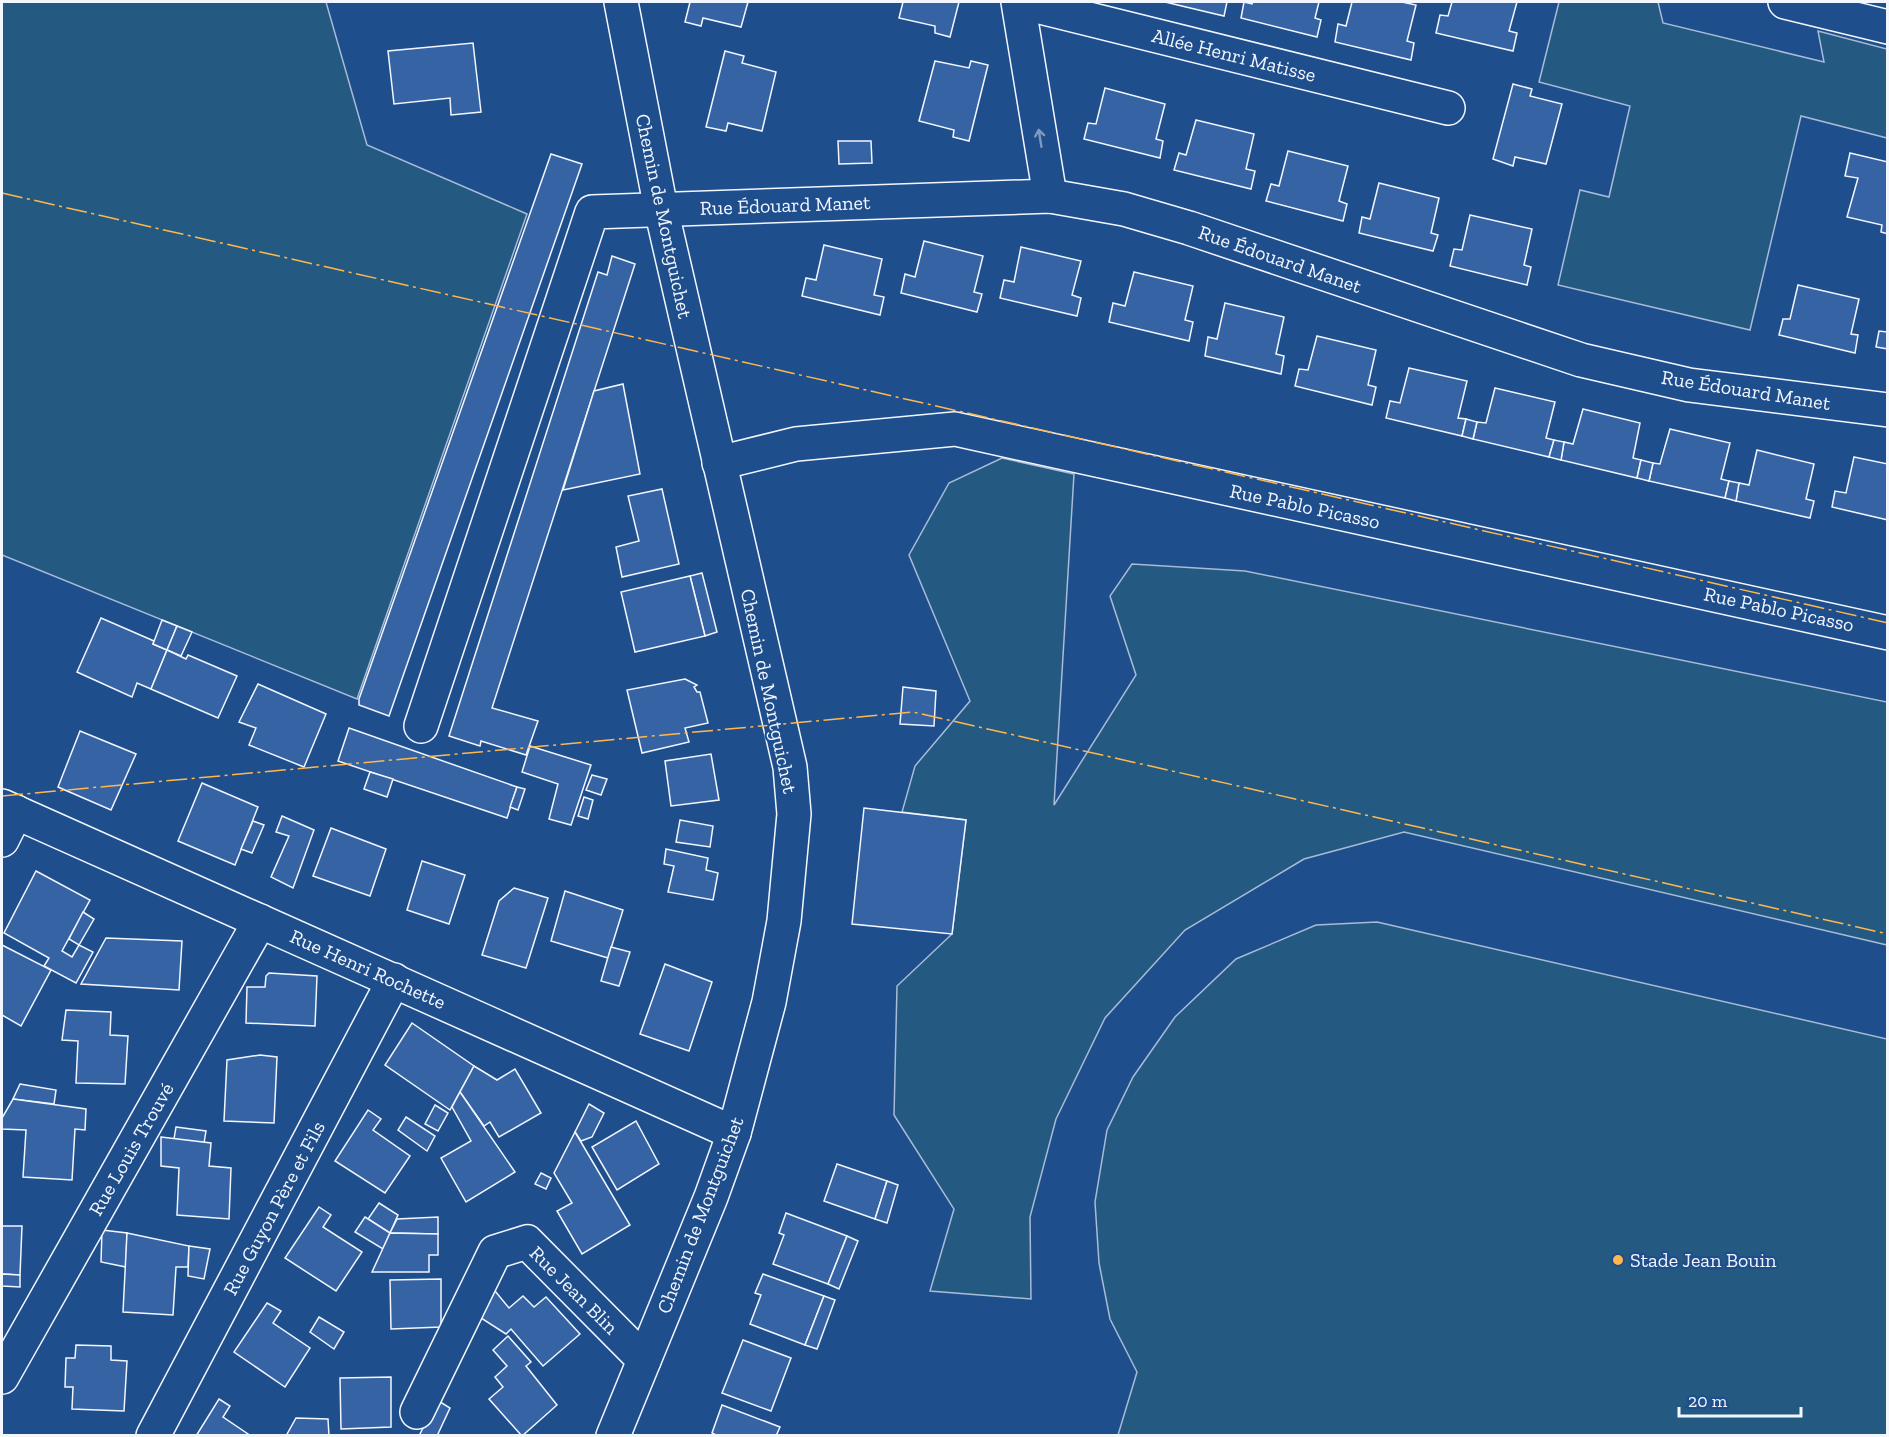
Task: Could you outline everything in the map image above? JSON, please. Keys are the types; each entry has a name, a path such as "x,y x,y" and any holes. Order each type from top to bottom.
{"street":[{"name":"Chemin de Montguichet","path":"613,1436 711,1197 734,1133 769,1002 784,921 794,814 790,767 661,209 621,2"},
{"name":"Allée Henri Matisse","path":"1019,2 1448,108"},
{"path":"1019,2 1050,196"},
{"path":"1785,2 1887,27"},
{"name":"Rue Édouard Manet","path":"421,726 592,212 1050,196 1124,209 1189,228 1581,360 1689,385 1887,411"},
{"name":"Rue Pablo Picasso","path":"719,463 796,444 955,429 1887,633"},
{"name":"Rue Henri Rochette","path":"6,819 260,921 734,1133"},
{"name":"Rue Louis Trouvé","path":"2,1377 260,921"},
{"name":"Rue Guyon Père et Fils","path":"153,1436 394,980"},
{"name":"Rue Jean Blin","path":"417,1412 495,1252 527,1242 644,1360"}],"shaded area":[{"path":"2,2 326,2 367,145 527,214 357,699 2,555"},
{"path":"1559,2 1658,2 1663,23 1824,62 1818,31 1887,49 1887,138 1801,116 1750,330 1558,285 1580,190 1609,197 1630,106 1539,82"},
{"path":"1002,458 1074,474 1054,805 1136,675 1110,596 1132,564 1245,571 1887,702 1887,945 1404,832 1304,859 1185,930 1105,1018 1056,1119 1030,1217 1031,1299 930,1291 954,1209 894,1115 897,986 952,934 966,820 902,812 915,766 970,701 909,555 949,483"},
{"path":"1377,922 1887,1039 1887,1435 1118,1435 1137,1372 1110,1319 1099,1263 1095,1202 1107,1130 1133,1077 1175,1017 1236,959 1316,925"}],"building":[{"path":"690,2 748,2 741,27 703,18 701,26 685,22"},
{"path":"903,2 959,2 950,37 935,33 935,26 899,18"},
{"path":"1165,2 1227,2 1224,16"},
{"path":"1244,2 1252,4 1253,2 1319,2 1315,18 1321,20 1317,37 1241,18"},
{"path":"1352,2 1402,2 1416,5 1407,41 1414,43 1411,60 1335,42 1338,24 1346,26"},
{"path":"1452,2 1517,2 1509,31 1517,33 1513,51 1436,33 1440,15 1448,16"},
{"path":"473,43 481,112 451,115 450,98 394,104 388,51"},
{"path":"725,51 744,56 742,63 776,72 762,131 728,123 726,131 706,127"},
{"path":"935,61 969,68 971,61 988,65 969,141 953,137 954,130 919,121"},
{"path":"1513,84 1532,89 1530,96 1562,104 1546,164 1515,157 1513,166 1493,159"},
{"path":"1105,88 1165,104 1156,139 1163,141 1160,158 1084,139 1088,123 1096,124"},
{"path":"1196,120 1254,134 1246,169 1255,171 1251,189 1174,170 1179,153 1186,155"},
{"path":"838,141 871,141 872,163 839,164"},
{"path":"1288,151 1348,166 1339,201 1347,204 1343,221 1266,201 1271,184 1279,186"},
{"path":"1850,153 1888,162 1888,234 1881,232 1882,225 1847,217 1858,178 1845,176"},
{"path":"551,154 582,164 389,716 359,705 359,699"},
{"path":"1379,183 1439,198 1431,233 1438,235 1433,251 1359,233 1362,217 1370,219"},
{"path":"1470,215 1532,229 1524,265 1531,267 1527,285 1450,266 1454,249 1462,250"},
{"path":"924,241 983,256 974,292 982,294 977,312 901,293 905,274 915,277"},
{"path":"824,245 882,259 874,295 884,297 880,315 802,296 806,278 816,280"},
{"path":"1021,247 1081,261 1072,295 1081,298 1077,316 1000,298 1004,280 1014,282"},
{"path":"612,256 635,264 492,708 538,721 526,755 481,741 480,746 449,736 598,272 607,275"},
{"path":"1134,272 1193,286 1185,320 1193,322 1189,341 1109,322 1113,303 1125,306"},
{"path":"1798,285 1859,299 1851,334 1858,335 1855,353 1779,335 1783,319 1790,319"},
{"path":"1225,303 1284,317 1276,354 1284,356 1281,374 1205,356 1208,337 1217,339"},
{"path":"1888,329 1888,349 1876,347 1879,331 1887,332"},
{"path":"1317,336 1376,350 1368,385 1376,387 1372,405 1295,386 1299,369 1308,370"},
{"path":"1409,368 1467,381 1458,418 1466,419 1462,436 1386,418 1390,401 1400,403"},
{"path":"623,384 640,474 563,490 594,391"},
{"path":"1495,388 1555,402 1546,438 1554,440 1549,457 1473,439 1477,422 1486,423"},
{"path":"1583,409 1640,423 1633,458 1641,460 1637,478 1561,460 1564,442 1573,444"},
{"path":"1466,419 1477,422 1473,439 1462,436"},
{"path":"1670,429 1730,443 1721,479 1729,481 1725,498 1649,481 1653,463 1660,464"},
{"path":"1554,440 1564,442 1561,460 1549,457"},
{"path":"1757,450 1814,464 1806,499 1814,501 1810,518 1736,501 1739,483 1749,485"},
{"path":"1854,457 1888,464 1888,520 1832,507 1835,491 1846,493"},
{"path":"1641,460 1653,463 1649,481 1637,478"},
{"path":"1729,481 1739,483 1736,501 1725,498"},
{"path":"662,489 679,564 622,577 616,547 639,541 628,496"},
{"path":"702,573 717,632 705,636 690,576"},
{"path":"690,576 705,636 635,652 621,592"},
{"path":"101,618 154,641 153,644 167,650 151,689 137,683 132,697 77,672"},
{"path":"162,620 177,626 167,650 153,644"},
{"path":"177,626 192,632 181,656 167,650"},
{"path":"167,650 186,659 188,655 237,676 218,718 151,689"},
{"path":"685,679 697,685 694,687 697,692 700,692 708,723 685,728 689,742 642,753 627,690"},
{"path":"258,684 326,714 304,767 249,745 256,728 239,722"},
{"path":"903,687 936,691 934,726 900,724"},
{"path":"349,728 517,787 507,818 338,761"},
{"path":"80,731 136,754 111,810 58,787"},
{"path":"530,746 591,765 571,825 549,819 558,784 522,772"},
{"path":"711,754 719,800 671,806 665,761"},
{"path":"370,772 393,779 387,797 364,789"},
{"path":"592,775 607,779 601,795 586,790"},
{"path":"202,783 258,807 235,865 178,841"},
{"path":"517,787 525,789 518,810 510,807"},
{"path":"584,797 593,800 588,819 578,816"},
{"path":"864,808 966,820 952,934 852,924"},
{"path":"282,816 314,830 293,888 271,877 289,836 276,832"},
{"path":"680,820 713,826 710,847 676,842"},
{"path":"253,821 264,825 252,853 241,849"},
{"path":"331,828 386,849 370,896 313,876"},
{"path":"666,849 708,858 706,870 718,873 713,900 668,892 674,866 664,864"},
{"path":"422,861 465,875 449,924 407,910"},
{"path":"36,871 90,900 62,951 72,957 79,945 93,952 76,983 44,966 49,958 4,933"},
{"path":"514,888 548,898 526,968 482,955 499,901"},
{"path":"565,891 623,910 608,958 551,941"},
{"path":"83,912 94,919 79,945 69,939"},
{"path":"106,938 182,941 179,990 81,984"},
{"path":"2,945 51,970 21,1026 2,1015"},
{"path":"611,947 630,952 619,986 601,981"},
{"path":"665,964 712,982 689,1051 640,1034"},
{"path":"269,973 317,976 315,1026 246,1023 247,987 265,987 266,976"},
{"path":"66,1010 111,1012 110,1035 128,1036 125,1084 76,1083 78,1041 62,1040"},
{"path":"412,1023 474,1066 450,1110 385,1065"},
{"path":"260,1055 277,1057 274,1123 224,1121 227,1060"},
{"path":"474,1066 497,1080 515,1069 541,1113 499,1137 490,1122 484,1126 460,1092"},
{"path":"20,1084 56,1090 54,1104 13,1099"},
{"path":"460,1092 515,1172 466,1202 441,1158 471,1141 452,1107"},
{"path":"13,1099 86,1109 85,1130 75,1129 72,1180 23,1177 26,1130 2,1129 2,1118"},
{"path":"589,1104 604,1113 592,1137 581,1141 575,1132"},
{"path":"435,1105 448,1113 438,1131 425,1124"},
{"path":"368,1110 381,1119 373,1130 410,1156 385,1193 335,1161"},
{"path":"406,1117 435,1136 427,1151 398,1130"},
{"path":"636,1121 659,1164 617,1190 592,1147"},
{"path":"176,1127 206,1131 204,1143 174,1139"},
{"path":"575,1132 630,1225 582,1254 557,1211 572,1203 554,1173"},
{"path":"161,1137 211,1143 209,1166 231,1168 229,1219 177,1215 179,1168 161,1166"},
{"path":"837,1164 887,1181 875,1219 824,1201"},
{"path":"541,1173 551,1178 546,1189 535,1184"},
{"path":"887,1181 898,1185 887,1223 875,1219"},
{"path":"379,1203 398,1215 390,1233 368,1219"},
{"path":"319,1207 331,1215 323,1227 362,1252 336,1291 285,1258"},
{"path":"786,1213 847,1236 828,1284 773,1264 784,1235 779,1233"},
{"path":"365,1217 390,1233 383,1249 355,1232"},
{"path":"438,1217 438,1234 390,1233 397,1219"},
{"path":"2,1226 22,1226 20,1275 2,1274"},
{"path":"102,1230 127,1233 126,1267 101,1262"},
{"path":"127,1233 189,1246 188,1267 176,1267 173,1315 123,1312"},
{"path":"390,1233 438,1234 438,1255 429,1255 429,1272 372,1272"},
{"path":"847,1236 858,1241 839,1289 828,1284"},
{"path":"189,1246 210,1249 204,1279 188,1276"},
{"path":"2,1274 20,1275 20,1287 2,1286"},
{"path":"763,1274 824,1296 805,1345 750,1324 761,1295 755,1293"},
{"path":"441,1279 441,1327 391,1329 390,1280"},
{"path":"495,1291 509,1308 523,1296 534,1307 546,1297 580,1334 543,1366 511,1329 506,1334 481,1318"},
{"path":"824,1296 835,1300 817,1349 805,1345"},
{"path":"267,1303 281,1311 273,1323 310,1348 285,1387 234,1352"},
{"path":"319,1317 344,1332 334,1349 310,1332"},
{"path":"508,1336 531,1362 526,1366 557,1405 522,1436 489,1399 503,1387 495,1377 507,1366 493,1350"},
{"path":"743,1340 791,1358 771,1411 722,1393"},
{"path":"76,1345 111,1346 111,1360 127,1361 124,1411 72,1409 73,1387 65,1387 66,1358 75,1358"},
{"path":"391,1377 391,1427 341,1429 340,1378"},
{"path":"219,1399 230,1406 223,1417 251,1436 196,1436"},
{"path":"437,1400 450,1408 437,1436 419,1436"},
{"path":"722,1405 780,1427 776,1436 718,1436 712,1433"},
{"path":"296,1418 328,1419 329,1436 286,1436"}],"power":[{"path":"2,193 1888,623"},
{"path":"2,796 913,712 1888,934"}],"place":[{"name":"Stade Jean Bouin","path":"1618,1260"}]}
